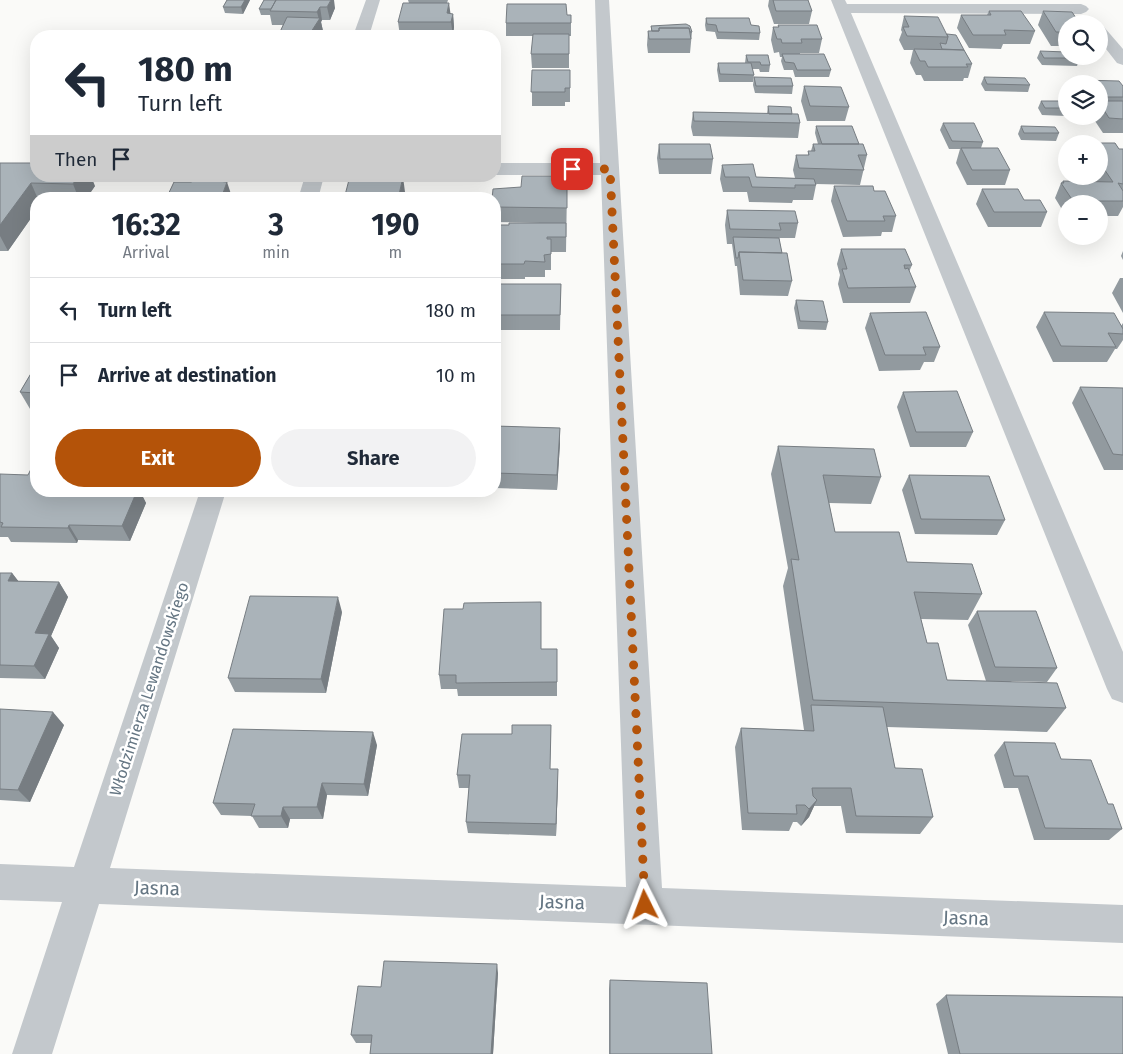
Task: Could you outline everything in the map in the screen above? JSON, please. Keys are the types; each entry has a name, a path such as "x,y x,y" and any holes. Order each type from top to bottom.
{"street":[{"path":"363,30 373,0"},
{"path":"602,0 645,905"},
{"path":"1086,15 1078,5 839,4 1123,689"},
{"path":"1108,41 1123,60"},
{"path":"501,169 610,169"},
{"name":"Włodzimierza Lewandowskiego","path":"32,1054 211,497"},
{"name":"Jasna","path":"0,882 1123,924"}],"building":[{"path":"227,0 245,0 241,7 223,7"},
{"path":"264,0 276,0 271,9 259,9"},
{"path":"276,0 331,0 327,7 320,7 317,12 270,11"},
{"path":"773,0 808,0 812,11 776,11"},
{"path":"403,3 449,3 447,13 453,14 451,22 398,22"},
{"path":"507,4 566,4 567,15 571,15 571,23 506,23"},
{"path":"989,11 1021,11 1035,31 1004,30 1006,35 973,35 961,15 991,15"},
{"path":"1043,11 1072,12 1074,15 1058,15 1058,32 1056,32"},
{"path":"904,16 938,17 948,37 907,36 903,27 909,27"},
{"path":"287,17 320,18 312,30 281,30"},
{"path":"706,18 749,18 751,25 759,26 760,33 718,32 716,25 707,24"},
{"path":"686,24 690,26 692,32 690,32 689,28 659,28 659,31 652,31 651,26"},
{"path":"778,25 817,25 822,39 801,39 802,43 782,43 781,39 777,39 773,27 779,27"},
{"path":"659,28 689,28 691,39 649,39 648,31 659,31"},
{"path":"533,34 569,34 569,54 531,54"},
{"path":"947,34 956,35 964,50 942,49 940,43 946,44"},
{"path":"914,49 964,50 972,64 966,64 968,67 928,67 925,61 920,61"},
{"path":"1040,51 1058,52 1058,58 1044,58"},
{"path":"782,54 824,54 831,70 797,70 794,63 785,62"},
{"path":"746,55 768,55 770,65 761,65 760,62 748,62"},
{"path":"718,63 751,63 754,75 720,74"},
{"path":"532,70 570,70 570,88 565,88 565,92 531,92"},
{"path":"754,77 791,78 793,86 756,86"},
{"path":"984,77 1025,78 1030,85 987,84"},
{"path":"1108,81 1119,81 1123,86 1123,97 1108,97"},
{"path":"804,86 841,87 849,107 810,106"},
{"path":"1041,101 1058,101 1058,108 1045,108"},
{"path":"1108,101 1123,101 1123,119 1109,118"},
{"path":"768,106 791,107 792,114 769,114"},
{"path":"693,112 798,114 800,123 694,121"},
{"path":"943,123 974,123 983,142 952,141"},
{"path":"816,126 852,126 859,144 822,144"},
{"path":"1021,126 1055,127 1059,133 1024,133"},
{"path":"1108,143 1115,143 1119,149 1123,149 1123,184 1118,183 1123,191 1123,201 1108,201 1108,195 1069,195 1062,185 1108,185 1108,182 1113,182 1108,175"},
{"path":"659,144 710,144 713,159 660,159"},
{"path":"813,144 863,144 867,155 858,155 864,170 799,168 796,155 809,155 808,151 815,151"},
{"path":"961,148 998,148 1010,170 972,170"},
{"path":"0,163 30,163 30,182 74,182 73,184 31,183 0,225"},
{"path":"753,164 756,177 814,179 816,185 795,185 795,188 752,187 749,177 725,177 722,165"},
{"path":"522,176 560,176 560,187 567,187 567,208 501,207 501,192 493,192 493,189 521,187"},
{"path":"174,182 227,182 223,192 169,192"},
{"path":"348,182 402,182 400,192 346,192"},
{"path":"834,186 873,186 874,191 885,191 896,216 883,216 885,221 847,221"},
{"path":"982,189 1018,189 1024,200 1040,200 1047,212 994,212"},
{"path":"727,210 795,211 798,223 779,223 781,230 730,229"},
{"path":"509,223 566,223 566,237 547,237 547,239 551,239 551,254 544,255 545,262 525,261 524,264 501,264 501,225 509,225"},
{"path":"733,237 779,238 782,253 739,252 738,258 736,258"},
{"path":"841,249 905,249 912,265 904,265 905,269 908,268 916,287 848,288 842,269 847,269"},
{"path":"739,252 787,253 792,281 743,280"},
{"path":"501,284 561,284 560,315 501,315"},
{"path":"796,300 823,301 828,322 800,321"},
{"path":"926,312 940,347 923,347 926,355 885,355 870,313"},
{"path":"1044,312 1114,313 1123,329 1123,334 1108,333 1116,347 1061,346"},
{"path":"30,375 30,393 20,392"},
{"path":"1080,387 1123,388 1123,455 1113,454"},
{"path":"957,391 973,432 916,432 903,392"},
{"path":"501,426 560,428 557,475 501,473"},
{"path":"778,446 874,449 881,477 823,475 835,532 899,532 907,562 972,564 982,594 914,592 927,643 938,643 947,680 1057,683 1066,708 813,700 791,559 799,560"},
{"path":"30,471 30,497 134,497 122,526 69,525 68,528 1,527 3,523 0,522 0,474 28,475"},
{"path":"909,475 989,476 1005,520 921,519"},
{"path":"0,573 12,573 8,581 59,582 35,633 49,634 34,666 0,665"},
{"path":"250,596 338,597 321,679 228,678"},
{"path":"541,602 541,649 557,649 557,682 456,683 456,675 439,675 444,609 463,609 464,603"},
{"path":"977,611 1036,611 1057,668 995,667"},
{"path":"811,705 883,707 895,768 922,769 933,817 856,816 851,788 812,788 813,796 817,800 809,809 805,805 796,805 797,814 748,813 741,728 814,731"},
{"path":"0,709 53,712 18,790 0,789"},
{"path":"512,725 551,725 550,769 558,769 556,824 466,822 470,775 457,775 462,734 512,734"},
{"path":"233,729 373,732 364,784 322,783 317,807 283,807 281,816 251,816 255,804 213,803"},
{"path":"1004,742 1055,743 1061,759 1091,760 1108,804 1113,804 1122,829 1045,828 1028,776 1014,776"},
{"path":"384,961 497,964 491,1054 370,1054 372,1035 351,1035 358,986 381,987"},
{"path":"610,980 707,983 712,1054 610,1054"},
{"path":"946,995 1123,997 1123,1054 960,1054"}],"route":[{"path":"572,169 610,169 645,905"}]}
